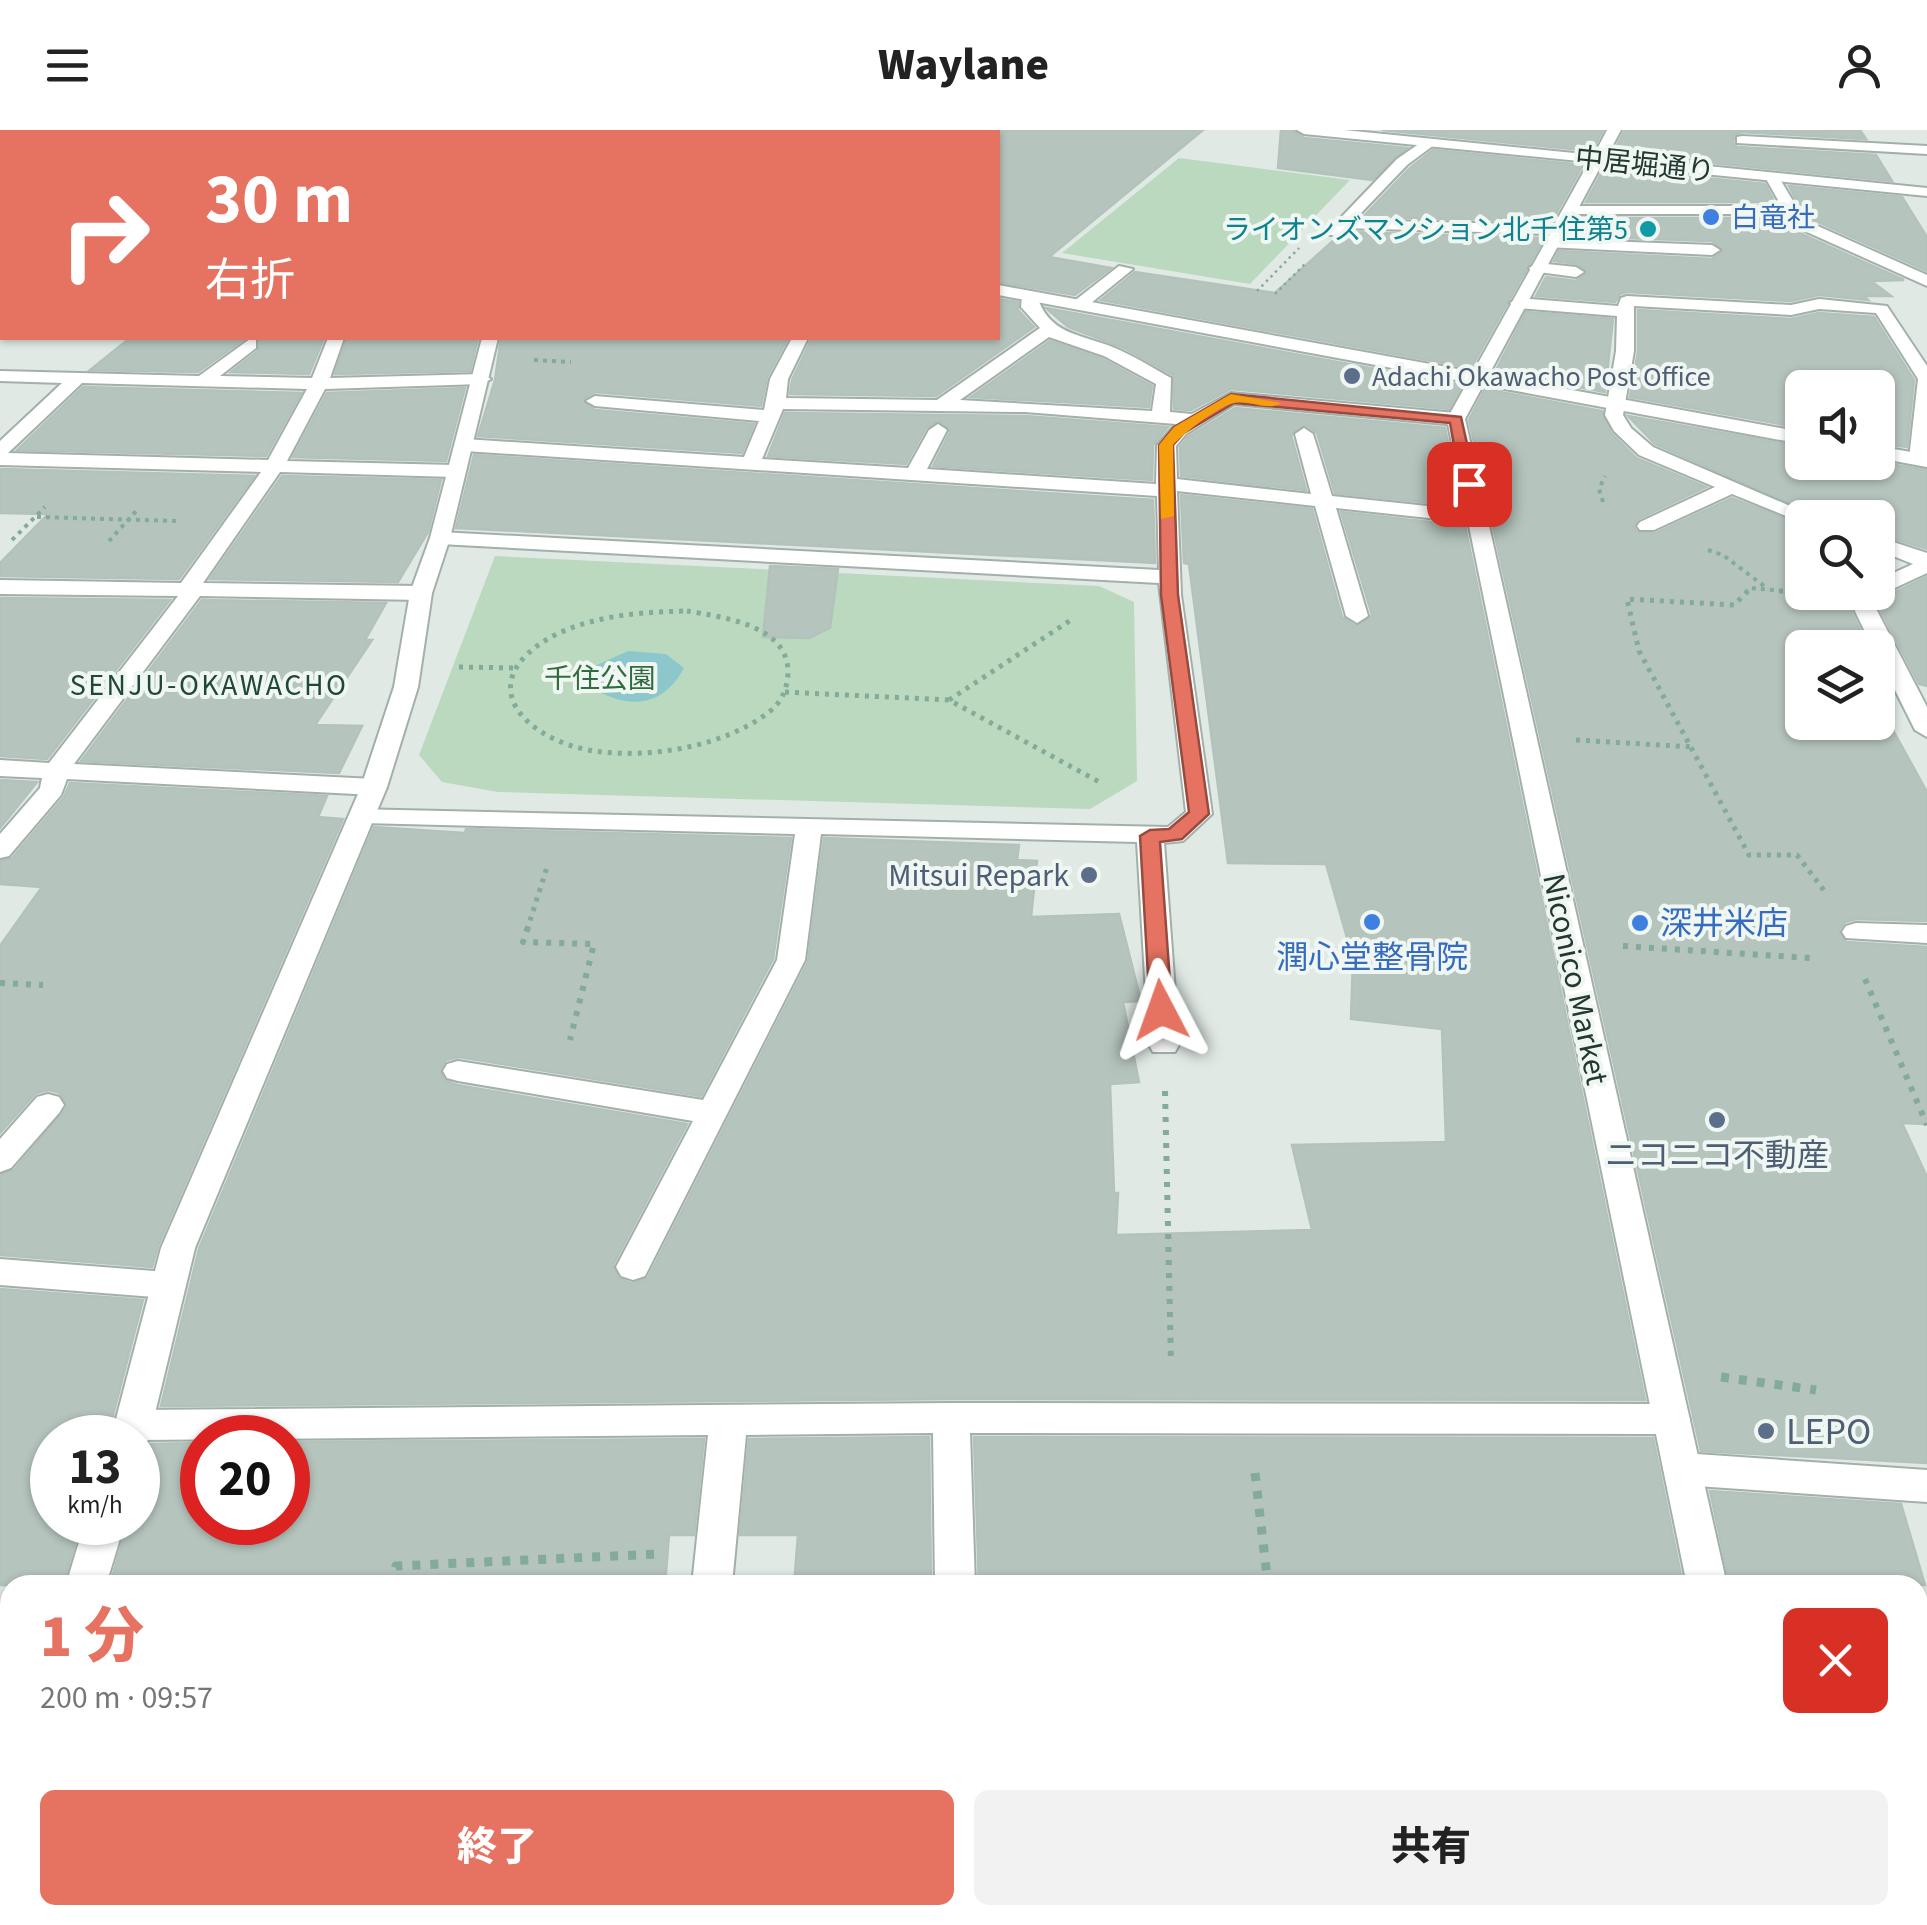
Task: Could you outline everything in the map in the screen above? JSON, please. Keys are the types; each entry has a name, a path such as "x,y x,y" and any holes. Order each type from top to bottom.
{"street":[{"name":"中居堀通り","path":"1304,130 1379,133 1597,160 1927,192"},
{"path":"363,815 1174,835 1199,814 1170,577 1166,445 1179,430 1231,398 1456,420 1614,130"},
{"path":"1740,135 1927,150"},
{"path":"1740,135 1786,201 1768,210"},
{"path":"1338,228 1402,162 1431,142"},
{"path":"1571,210 1768,210 1927,281"},
{"path":"1338,228 1555,237 1712,250"},
{"path":"1885,262 1913,258"},
{"path":"1538,268 1576,272"},
{"path":"1079,305 1126,269"},
{"path":"1000,290 1785,435"},
{"path":"1030,296 1028,307 1049,329 1110,352 1165,382 1160,417"},
{"path":"1785,509 1646,451 1623,431 1614,416 1626,351 1627,301 1791,310 1819,304 1881,309 1927,380 1923,460 1895,455"},
{"path":"1518,303 1625,312"},
{"path":"943,404 1049,329"},
{"path":"192,592 190,586 272,469 322,384 335,340"},
{"path":"750,465 773,410 778,380 799,340"},
{"path":"202,382 250,344"},
{"path":"0,376 322,384 486,358 422,593 406,687 374,788 178,1248 136,1415"},
{"path":"0,451 75,380"},
{"path":"594,401 773,410 943,404 1196,420"},
{"name":"Niconico Market","path":"1456,420 1705,1575"},
{"path":"915,474 938,430"},
{"path":"1304,434 1358,616"},
{"path":"0,459 272,469 460,458 750,465 1166,488 1475,517"},
{"path":"1647,526 1730,487"},
{"path":"440,538 1170,577"},
{"path":"1895,548 1921,558 1924,566 1895,580"},
{"path":"0,587 422,593"},
{"path":"0,850 52,790 56,771 192,592"},
{"path":"1875,610 1927,730"},
{"path":"0,768 374,788"},
{"path":"634,1266 791,960 810,827"},
{"path":"1150,836 1164,1044"},
{"path":"1856,932 1927,934"},
{"path":"458,1071 713,1113"},
{"path":"0,1160 48,1106"},
{"path":"0,1272 167,1286"},
{"path":"951,1418 954,1575"},
{"path":"160,1430 951,1418 1671,1419"},
{"path":"713,1568 729,1420"},
{"path":"1682,1468 1927,1486"},
{"path":"89,1575 97,1545"}],"path":[{"path":"1257,291 1275,294 1338,228"},
{"path":"486,358 604,364 594,401"},
{"path":"64,590 178,465"},
{"path":"35,517 234,523"},
{"path":"1647,526 1723,556 1769,590"},
{"path":"949,700 1089,608 1170,577"},
{"path":"1785,590 1750,588 1734,604 1627,599 1640,651 1748,855 1797,855 1856,932 1857,961 1927,1125"},
{"path":"687,611 738,621 770,636 784,652 791,676 786,692 764,716 713,742 664,752 596,752 542,736 513,710 509,686 524,658 553,637 613,616 687,611"},
{"path":"786,692 949,700 1184,826"},
{"path":"1525,736 1693,747"},
{"path":"558,1088 594,944 523,942 562,820"},
{"path":"1567,942 1857,961"},
{"path":"0,984 42,985"},
{"path":"1164,1044 1172,1418"},
{"path":"1660,1369 1816,1390"},
{"path":"1249,1417 1267,1575"},
{"path":"394,1575 396,1566 713,1568"}],"green space":[{"path":"1179,158 1350,180 1250,284 1062,253"},
{"name":"千住公園","path":"495,556 1099,586 1134,602 1137,781 1090,809 498,792 442,782 419,755"}],"water":[{"path":"628,651 666,654 684,668 664,692 640,702 614,698 586,684 597,665","holes":["632,664 655,668 657,680 639,689 612,684 611,672"]}],"building":[{"path":"1000,130 1203,130 1049,257 1111,268 1075,295 1000,282"},
{"path":"1281,130 1293,130 1304,138 1407,148 1372,180 1278,168"},
{"path":"1382,130 1603,130 1592,151"},
{"path":"1625,130 1860,130 1866,139 1742,132 1734,135 1733,143 1737,147 1876,155 1892,181 1613,153"},
{"path":"1433,150 1583,165 1552,221 1363,217"},
{"path":"1604,168 1765,184 1773,199 1586,202"},
{"path":"1789,186 1902,197 1927,237 1927,271 1789,209 1797,202"},
{"path":"1577,218 1766,218 1904,280 1871,281 1891,296 1864,296 1868,300 1819,295 1791,301 1627,292 1615,302 1536,296 1546,277 1576,281 1588,273 1578,264 1554,261 1559,251 1712,259 1724,251 1712,241 1568,236"},
{"path":"1348,232 1544,238 1471,368 1101,300 1135,272 1275,293"},
{"path":"1000,299 1018,302 1018,310 1034,327 936,396 790,394 792,380 811,340 1000,340"},
{"path":"1046,308 1462,385 1449,409 1231,389 1191,410 1174,409 1173,375 1124,348 1068,327"},
{"path":"1638,310 1791,319 1819,313 1874,317 1914,380 1907,447 1895,445 1895,370 1785,370 1785,425 1630,397 1638,352"},
{"path":"1526,312 1613,319 1605,392 1495,372"},
{"path":"128,340 243,340 198,372 90,370"},
{"path":"259,340 323,340 309,374 231,372 258,351"},
{"path":"346,340 478,340 470,371 335,374"},
{"path":"501,340 787,340 767,377 761,406 595,392 582,400 595,410 754,424 742,453 478,436 495,380"},
{"path":"1050,341 1102,359 1152,386 1149,407 971,397"},
{"path":"83,387 301,393 266,456 17,450"},
{"path":"465,388 446,461 293,457 327,393"},
{"path":"1485,389 1602,411 1611,433 1636,458 1706,487 1638,519 1633,526 1637,532 1656,533 1732,498 1785,518 1785,610 1850,610 1860,630 1785,630 1785,740 1895,740 1895,734 1927,792 1927,921 1856,919 1845,922 1839,930 1846,942 1927,947 1927,1124 1902,1123 1927,1177 1927,1463 1701,1451 1469,420"},
{"path":"1235,408 1445,428 1461,506 1335,493 1317,433 1306,425 1291,435 1306,490 1181,476 1180,447 1188,437"},
{"path":"785,413 1025,416 1168,427 1153,445 1152,480 933,466 950,432 940,421 926,428 906,464 768,456"},
{"path":"1628,416 1785,444 1785,480 1895,480 1895,465 1927,470 1927,549 1895,539 1895,500 1785,502 1655,444"},
{"path":"474,455 1153,500 1155,563 456,528"},
{"path":"0,469 254,476 179,579 0,576 0,563 48,514 0,513"},
{"path":"282,476 441,480 428,532 398,582 210,579"},
{"path":"1181,495 1312,509 1342,617 1355,626 1372,615 1341,512 1465,526 1645,1400 951,1399 161,1406 199,1249 374,827 465,833 466,829 791,838 773,959 701,1096 459,1057 446,1060 440,1069 444,1080 457,1085 687,1124 613,1265 618,1278 632,1284 648,1278 808,962 824,838 1019,845 1017,860 1037,861 1031,917 1119,914 1141,1001 1123,1002 1139,1082 1110,1084 1114,1193 1118,1193 1116,1235 1312,1230 1292,1145 1446,1142 1442,1029 1351,1019 1353,959 1326,864 1228,863 1189,564 1184,563"},
{"path":"770,566 838,569 830,628 809,638 763,637"},
{"path":"1927,577 1927,686 1919,684 1895,638 1895,630 1891,630 1881,610 1895,610 1895,592"},
{"path":"0,598 170,600 47,759 0,756"},
{"path":"202,600 386,603 365,640 372,640 315,725 362,726 339,773 81,761"},
{"path":"0,780 37,782 0,828"},
{"path":"70,783 327,796 318,817 343,819 152,1267 0,1255 0,1175 14,1170 67,1107 60,1093 36,1093 0,1133 0,946 42,887 0,884 0,861 12,858 64,797"},
{"path":"0,1289 143,1300 113,1415 30,1415 30,1545 74,1545 66,1575 0,1575"},
{"path":"929,1437 931,1575 795,1575 798,1535 740,1535 749,1439"},
{"path":"974,1437 1653,1438 1681,1575 979,1575"},
{"path":"704,1439 694,1535 669,1535 666,1575 113,1575 121,1545 160,1545 160,1444 180,1443 180,1545 310,1545 310,1442"},
{"path":"1710,1491 1901,1504 1922,1575 1728,1575"}],"slow traffic":[{"path":"1167,516 1166,445 1179,430 1231,398 1274,403"}],"place":[{"name":"白竜社","path":"1711,217"},
{"name":"ライオンズマンション北千住第5","path":"1648,229"},
{"name":"Adachi Okawacho Post Office","path":"1352,376"},
{"name":"Mitsui Repark","path":"1089,875"},
{"name":"潤心堂整骨院","path":"1372,922"},
{"name":"深井米店","path":"1640,923"},
{"name":"ニコニコ不動産","path":"1717,1120"},
{"name":"LEPO","path":"1766,1431"}],"district":[{"name":"SENJU-OKAWACHO","path":"209,685"}],"route":[{"path":"1161,1010 1150,836 1174,835 1199,814 1170,595 1166,445 1179,430 1231,398 1456,420 1469,484"}]}
